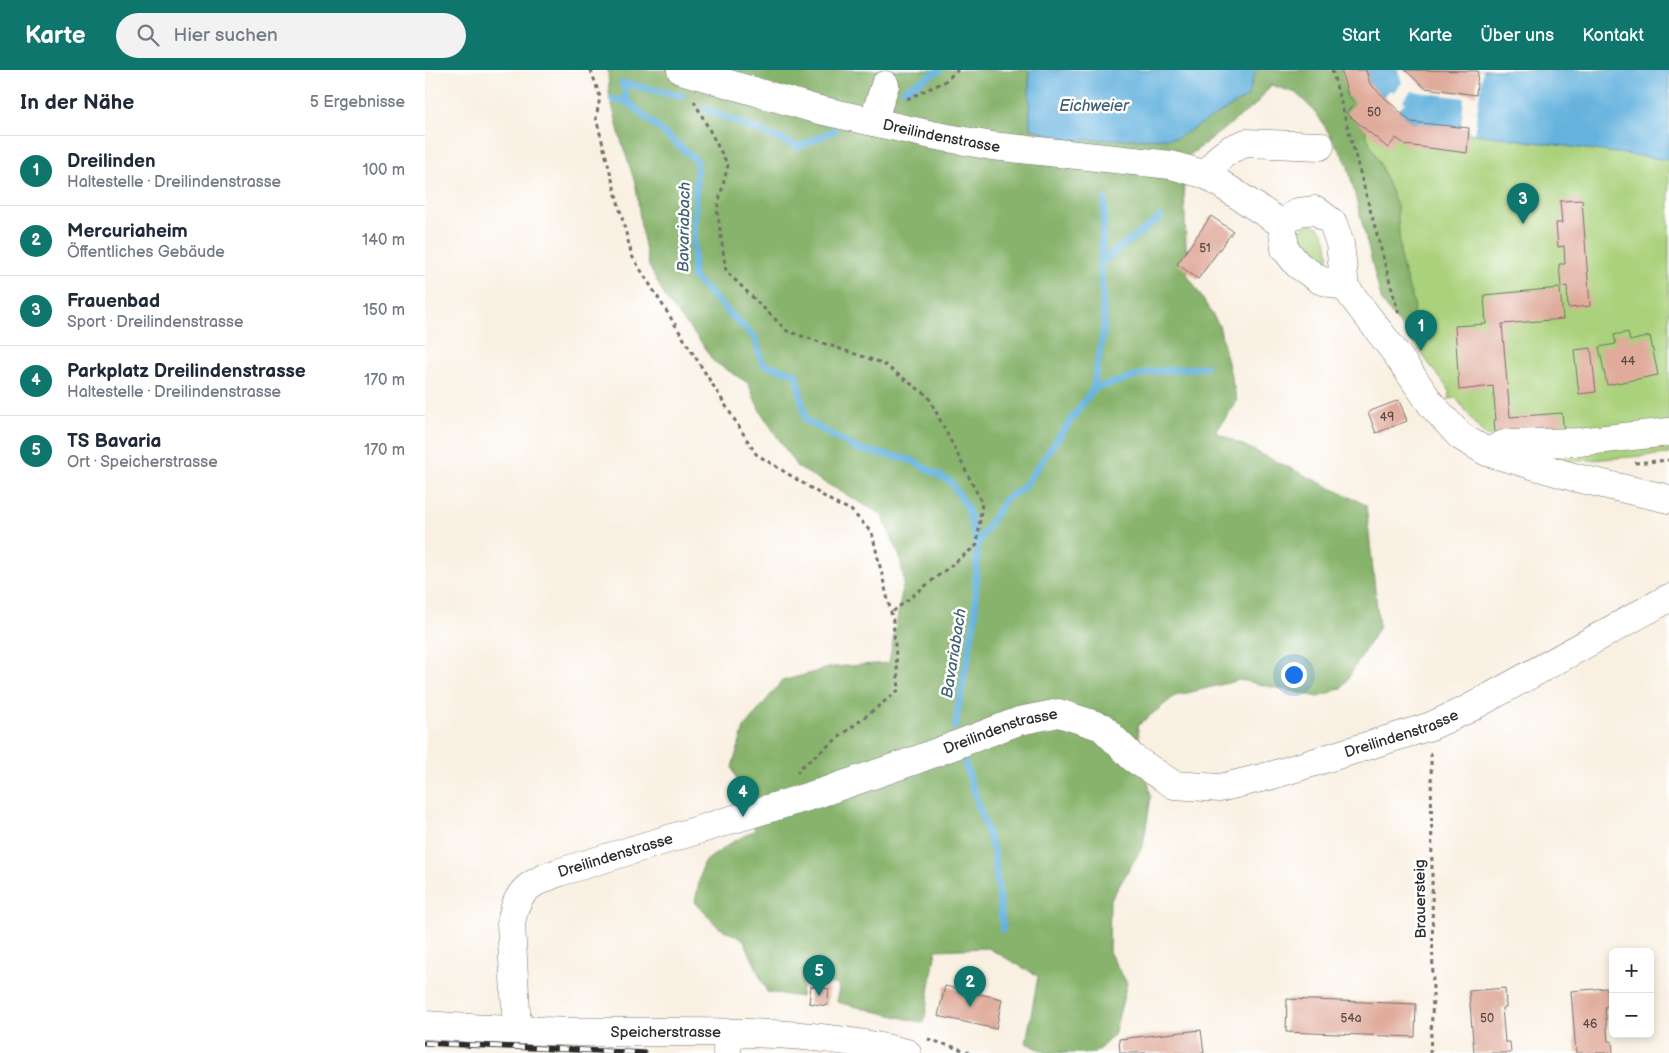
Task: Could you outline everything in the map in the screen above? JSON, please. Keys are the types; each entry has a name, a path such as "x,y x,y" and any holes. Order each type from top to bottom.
{"street":[{"name":"Dreilindenstrasse","path":"681,70 815,109 992,146 1171,165 1207,175 1282,224"},
{"path":"873,122 893,93"},
{"path":"1207,175 1220,157 1231,149 1245,143 1320,146"},
{"path":"1345,287 1320,280 1298,265 1285,249 1282,224 1298,212 1317,210 1333,223 1340,244 1345,287 1398,356 1431,404 1460,436 1487,452 1577,478 1669,499"},
{"path":"1487,452 1504,444 1577,442 1669,432"},
{"name":"Dreilindenstrasse","path":"517,1029 511,924 513,909 517,898 526,888 538,880 559,872 820,793 916,760 1019,721 1059,713 1102,727 1133,758 1174,785 1220,788 1273,776 1431,726 1461,713 1669,598"},
{"name":"Speicherstrasse","path":"425,1025 580,1032 727,1043 834,1039 907,1053"}],"path":[{"path":"591,70 600,97 597,118 632,256 756,454 838,505 850,509 872,533 891,613 899,690 801,767 796,774"},
{"path":"893,93 945,82 958,70"},
{"path":"1332,70 1406,342 1398,356"},
{"path":"695,102 728,165 717,209 726,271 787,331 882,363 928,396 982,503 977,545 891,613"},
{"name":"Brauersteig","path":"1430,1053 1433,997 1431,744"}],"green space":[{"path":"608,70 1029,70 1030,128 1247,97 1256,70 1366,70 1370,84 1365,113 1366,135 1397,206 1401,262 1415,307 1407,333 1382,302 1347,163 1317,114 1296,93 1271,85 1255,105 1181,162 1184,188 1187,274 1219,325 1237,401 1216,432 1366,505 1379,627 1342,688 1318,697 1240,680 1175,696 1137,726 1151,797 1143,846 1110,901 1109,952 1127,983 1114,1035 1095,1053 1047,1053 1026,1043 1038,976 988,948 936,950 924,1023 837,1002 839,985 803,979 801,997 767,992 744,940 718,927 695,902 703,863 731,843 755,830 732,767 744,728 782,681 833,667 889,663 904,581 900,557 881,514 797,467 759,409 748,383 713,361 701,342 668,302 649,266 641,227 636,186 621,140 609,93"},
{"path":"1351,70 1669,70 1669,454 1564,462 1483,434 1456,398 1449,399 1449,390 1399,324"},
{"path":"1311,224 1321,230 1326,239 1329,263 1325,266 1312,260 1297,245 1299,232"}],"water":[{"name":"Eichweier","path":"1029,70 1256,70 1247,97 1177,138 1065,140 1030,128"},
{"path":"1366,70 1669,70 1669,160 1474,134 1411,122 1370,84"}],"pier":[{"path":"1398,70 1483,70 1474,134 1461,128 1464,98 1411,91 1403,100 1405,103 1398,110 1384,97 1390,90 1393,92 1402,83"}],"building":[{"path":"1341,70 1366,70 1370,84 1411,122 1469,128 1467,153 1406,145 1396,138 1388,148 1346,113 1355,103 1348,96"},
{"path":"1405,70 1478,71 1476,95 1425,88"},
{"path":"1582,200 1590,306 1568,308 1567,286 1561,287 1559,264 1565,264 1564,246 1558,247 1556,223 1562,223 1560,201"},
{"path":"1211,216 1233,231 1198,279 1177,264"},
{"path":"1560,288 1563,319 1502,324 1510,417 1562,413 1564,432 1495,434 1494,420 1496,420 1493,386 1459,390 1455,326 1486,324 1484,295"},
{"path":"1628,332 1630,341 1650,336 1658,375 1607,385 1599,347 1616,344 1614,335"},
{"path":"1591,348 1596,392 1579,394 1574,350"},
{"path":"1399,400 1407,421 1376,433 1368,412"},
{"path":"811,986 829,989 827,1006 809,1003"},
{"path":"945,986 1002,999 996,1029 938,1016"},
{"path":"1505,988 1506,1007 1502,1008 1505,1042 1510,1042 1511,1053 1474,1053 1469,991"},
{"path":"1607,988 1609,1006 1605,1007 1608,1041 1612,1041 1613,1053 1576,1053 1571,991"},
{"path":"1287,999 1416,1004 1415,1037 1286,1032"},
{"path":"1201,1030 1204,1053 1120,1053 1119,1039"}],"waterway":[{"path":"904,90 940,70"},
{"name":"Bavariabach","path":"622,83 628,102 697,161 693,277 755,338 763,364 796,374 806,420 857,449 911,460 951,482 968,509 977,545 975,618 955,726"},
{"path":"622,83 682,96"},
{"path":"612,99 628,102"},
{"path":"705,109 799,147 835,130"},
{"path":"977,545 1005,499 1022,489 1093,389 1104,328 1101,262 1105,200"},
{"path":"1101,262 1161,217"},
{"path":"1093,389 1150,372 1205,367"},
{"name":"Bavariabach","path":"965,763 994,853 1003,929"}],"railway":[{"path":"425,1043 644,1053"}],"place":[{"name":"Frauenbad","path":"1523,224"},
{"name":"Dreilinden","path":"1421,351"},
{"name":"Parkplatz Dreilindenstrasse","path":"743,817"},
{"name":"TS Bavaria","path":"819,996"},
{"name":"Mercuriaheim","path":"970,1007"}]}
